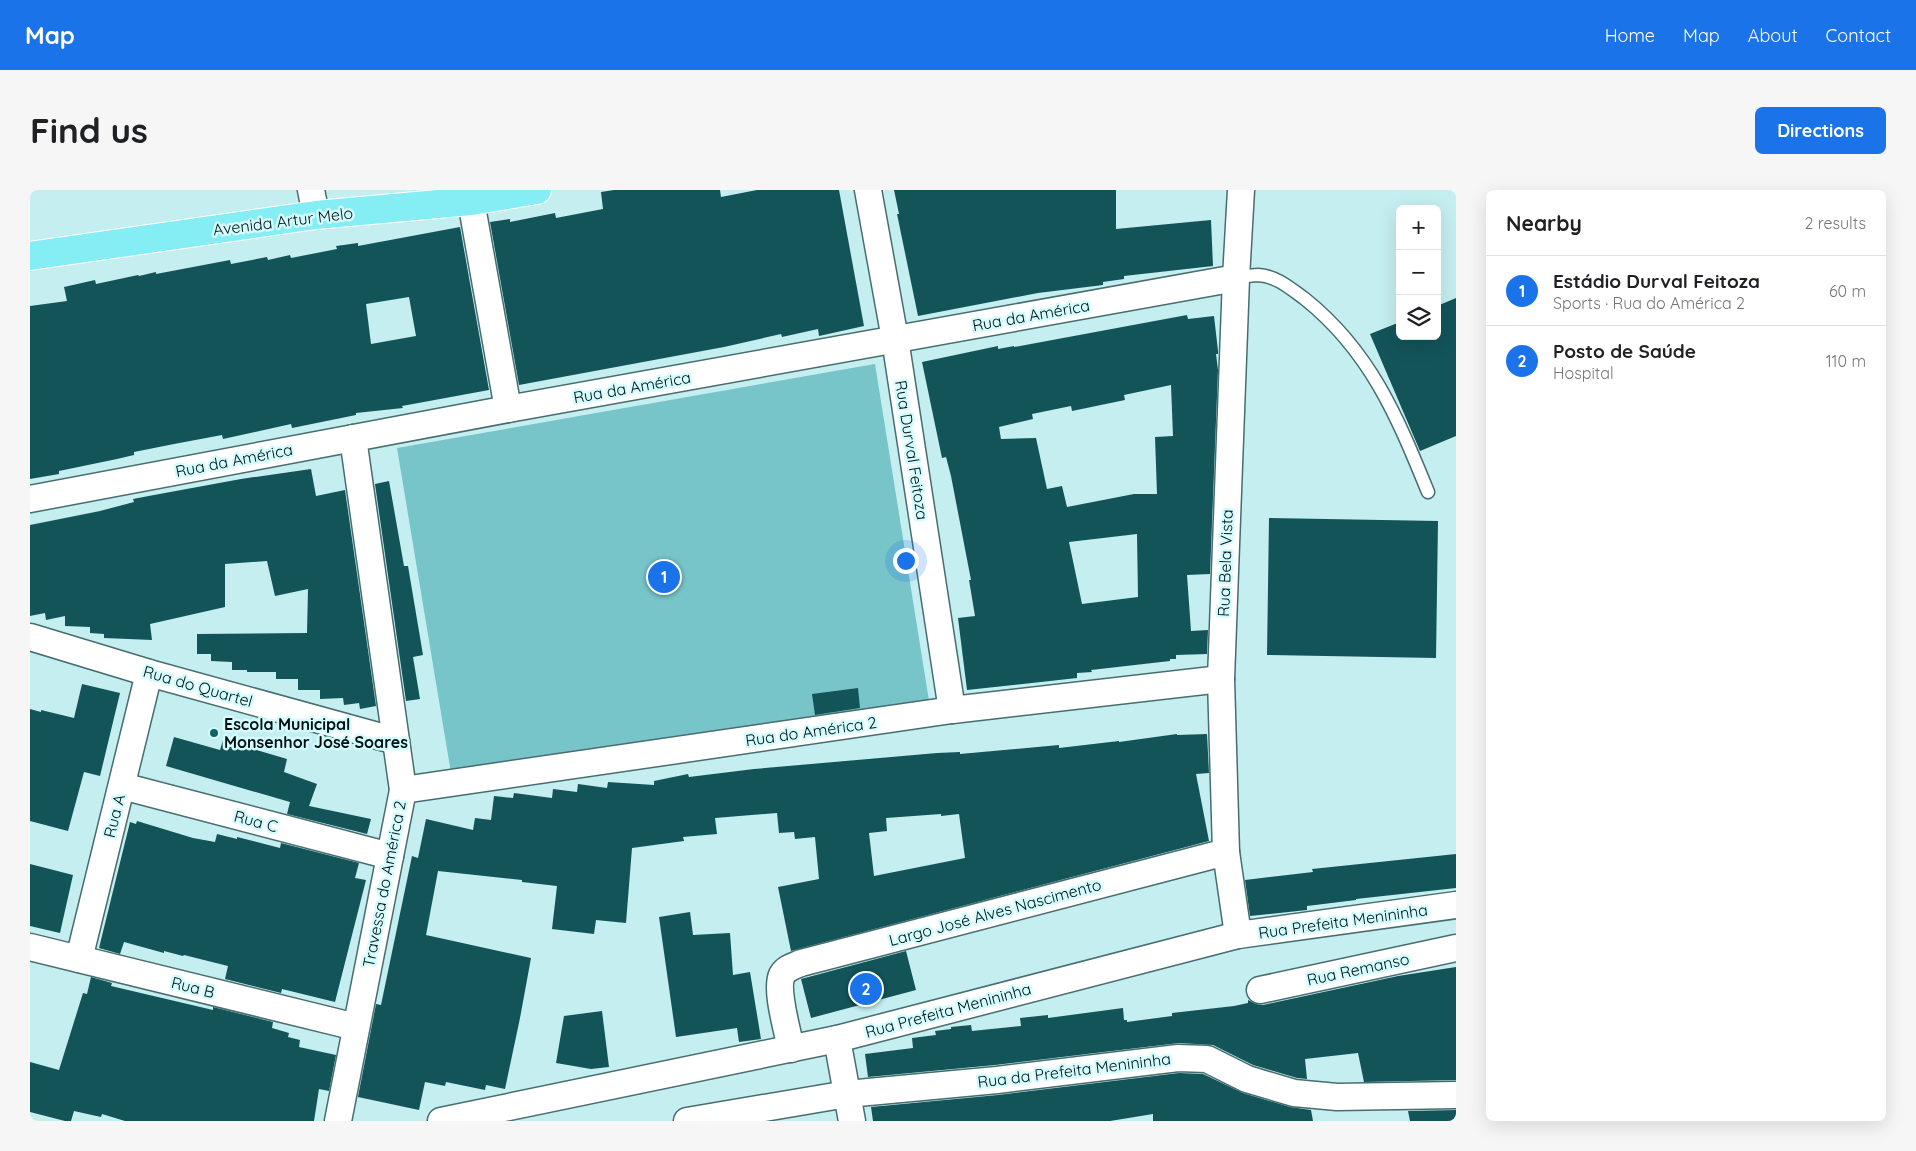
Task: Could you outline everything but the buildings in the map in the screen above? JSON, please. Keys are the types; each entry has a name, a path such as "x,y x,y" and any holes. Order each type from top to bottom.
{"main road":[{"name":"Avenida Artur Melo","path":"30,256 314,202 470,200 533,190"}],"street":[{"name":"Rua Durval Feitoza","path":"868,190 895,339 952,710"},
{"name":"Rua Bela Vista","path":"1238,935 1226,852 1221,679 1241,190"},
{"path":"470,200 508,409"},
{"name":"Rua da América","path":"30,499 508,409 1236,278"},
{"name":"Travessa do América 2","path":"338,1121 403,790 353,438"},
{"name":"Rua do Quartel","path":"30,637 149,673 396,741"},
{"name":"Rua A","path":"79,959 149,673"},
{"name":"Rua do América 2","path":"403,790 952,710 1221,679"},
{"name":"Rua C","path":"122,786 390,856"},
{"name":"Largo José Alves Nascimento","path":"791,1049 780,990 782,976 788,968 801,963 1226,852"},
{"name":"Rua Prefeita Menininha","path":"441,1121 837,1039 1238,935 1456,905"},
{"name":"Rua B","path":"30,947 356,1028"},
{"name":"Rua Remanso","path":"1260,990 1456,948"},
{"path":"837,1039 852,1121"},
{"name":"Rua da Prefeita Menininha","path":"687,1121 847,1094 997,1080 1178,1058 1207,1059 1247,1079 1294,1093 1337,1097 1456,1095"}],"lane":[{"path":"1236,278 1259,275 1283,282 1325,316 1352,345 1369,368 1404,432 1428,492"}],"shaded area":[{"path":"875,364 930,707 451,773 397,448"}],"place":[{"name":"Estádio Durval Feitoza","path":"664,577"},
{"name":"Escola Municipal Monsenhor José Soares","path":"214,733"},
{"name":"Posto de Saúde","path":"866,989"}]}
